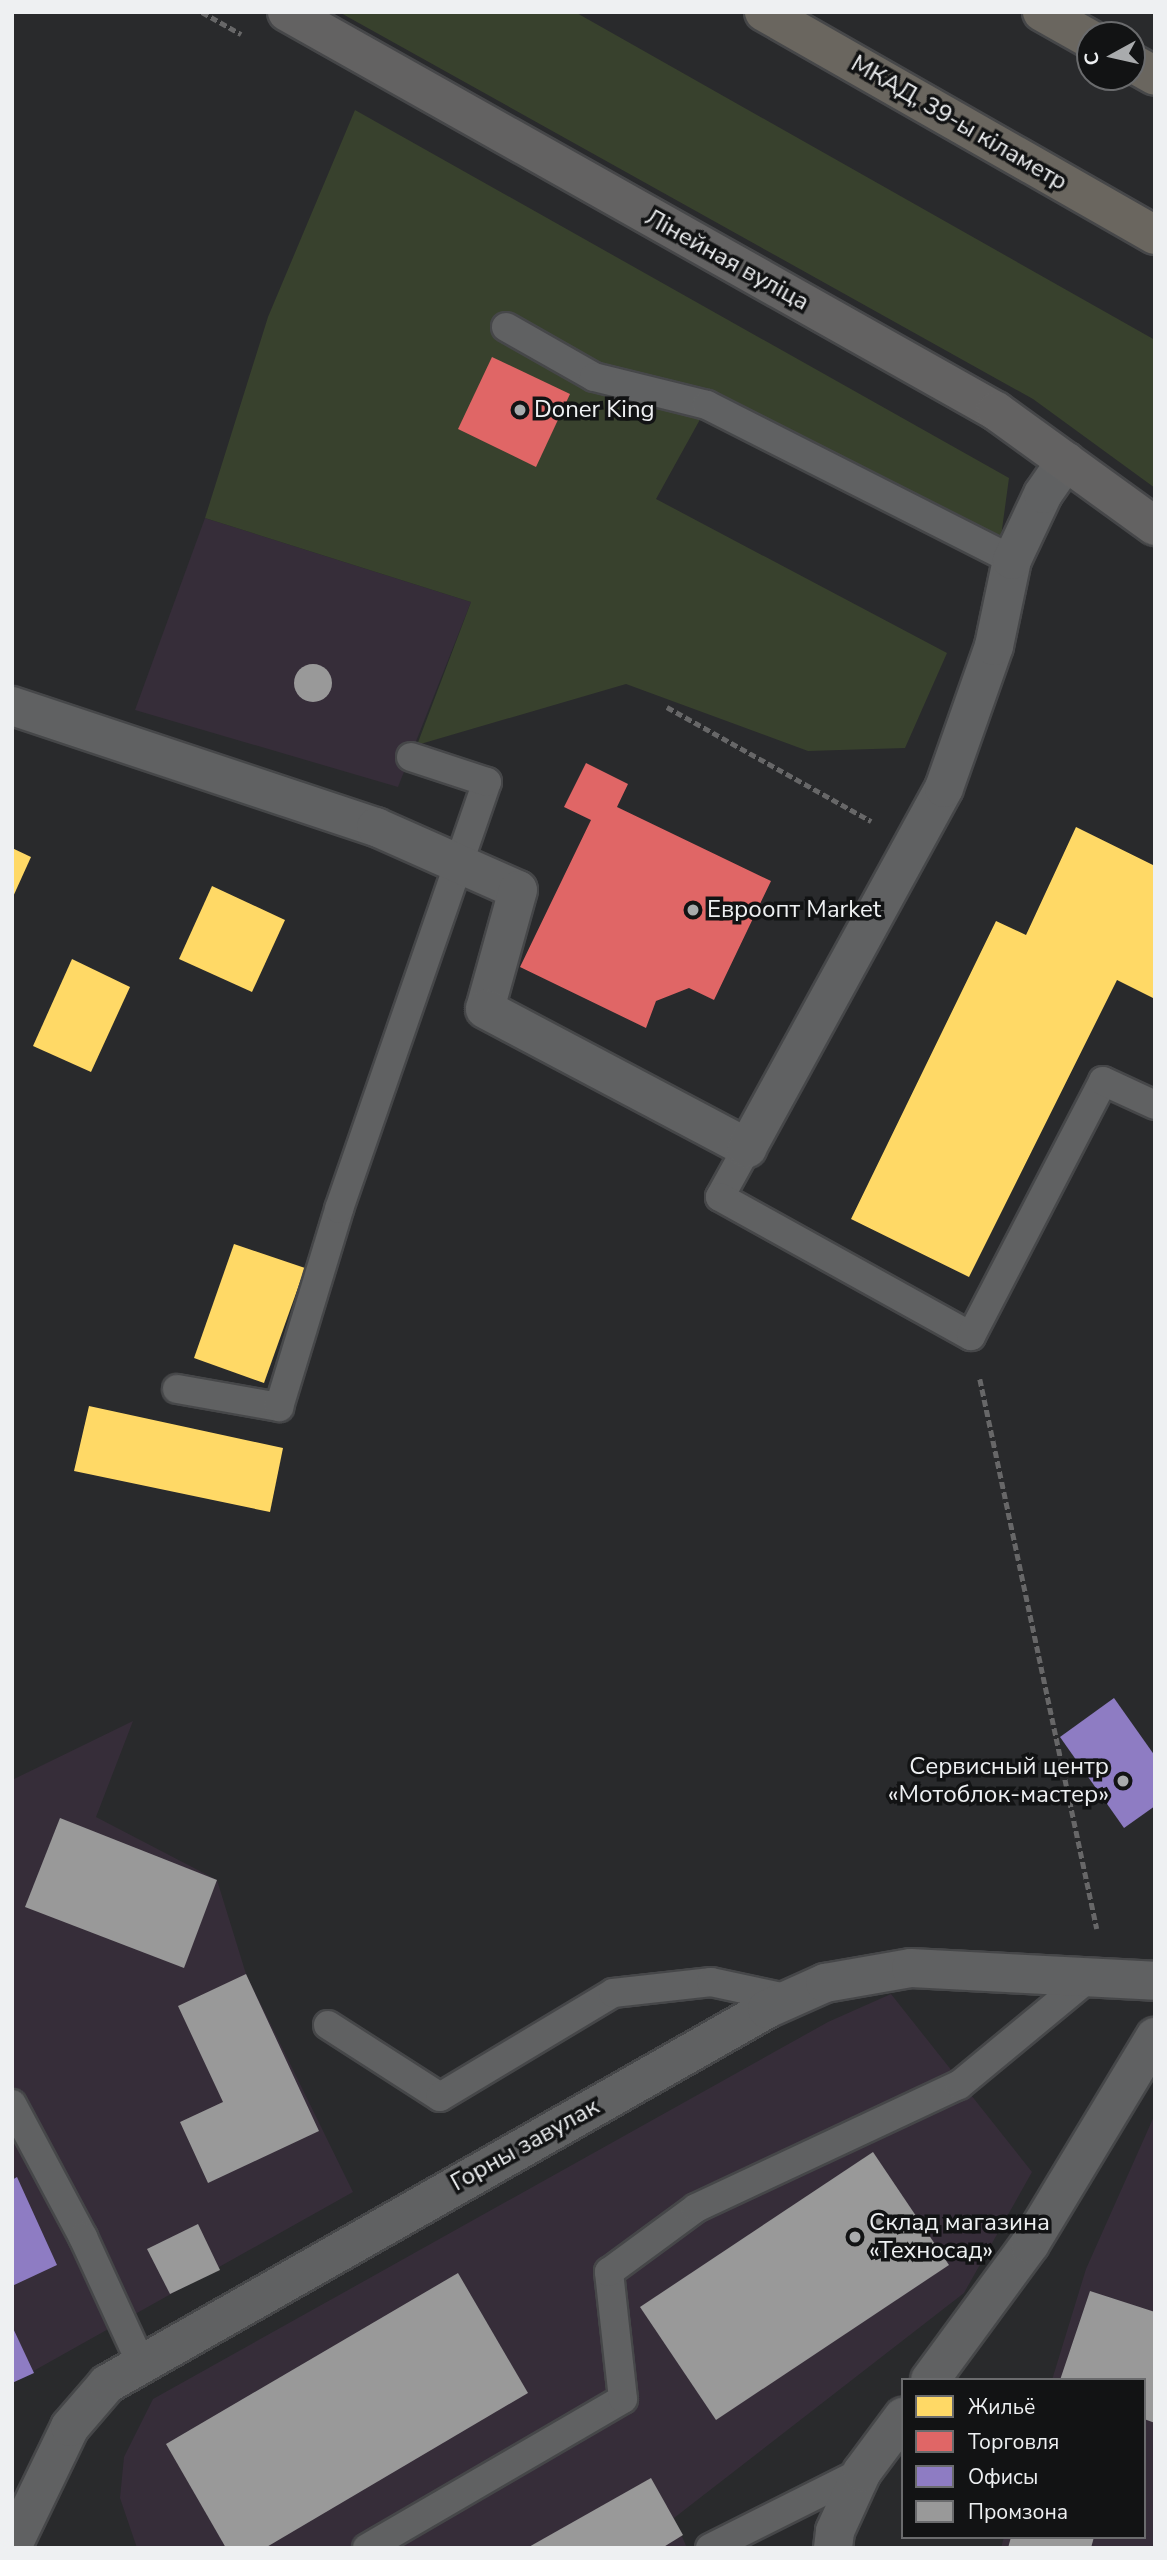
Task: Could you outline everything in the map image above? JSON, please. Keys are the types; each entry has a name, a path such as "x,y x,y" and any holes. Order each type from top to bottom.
{"highway":[{"name":"МКАД, 39-ы кіламетр","path":"764,12 1155,235"},
{"path":"1042,12 1076,31"}],"street":[{"name":"Лінейная вуліца","path":"287,12 996,411 1155,526"},
{"path":"12,706 376,827 518,890 485,1009 747,1148 944,788 994,646 1012,560 1044,494 1066,461"},
{"name":"Горны завулак","path":"12,2547 70,2427 107,2384 790,1999 825,1983 911,1968 1155,1981"},
{"path":"931,2378 1030,2244 1155,2037"},
{"path":"833,2548 835,2531 862,2472 901,2420"}],"lane":[{"path":"506,327 594,377 707,405 1012,560"},
{"path":"177,1389 279,1407 340,1209 487,782 411,757"},
{"path":"747,1148 720,1197 971,1336 1103,1081 1155,1105"},
{"path":"367,2548 623,2399 609,2272 696,2208 959,2085 1098,1980"},
{"path":"328,2025 440,2097 613,1993 711,1982 790,1999"},
{"path":"12,2104 83,2237 141,2363"},
{"path":"710,2548 862,2472"}],"path":[{"path":"667,707 913,845"},
{"path":"971,1336 1070,1819 1098,1980"}],"shaded area":[{"path":"205,518 471,602 398,787 135,710"},
{"path":"133,1721 96,1817 217,1880 246,1974 353,2192 12,2383 12,1780"},
{"path":"891,1994 1032,2172 964,2293 674,2518 687,2548 137,2548 120,2498 124,2457 153,2399 828,2022"},
{"path":"1155,2114 1155,2548 1001,2548 1003,2539 1146,2539 1146,2378 1053,2378 1086,2269"}],"green space":[{"path":"339,12 575,12 1155,340 1155,488 1033,399"},
{"path":"355,110 1009,478 1000,544 708,405 656,499 947,653 905,748 808,751 626,684 417,745 471,602 205,518 268,317"}],"building: Жильё":[{"path":"1076,827 1155,866 1155,999 1117,980 969,1277 851,1219 996,921 1026,935"},
{"path":"12,848 31,857 12,899"},
{"path":"212,886 285,920 252,992 179,959"},
{"path":"72,959 130,987 91,1072 33,1046"},
{"path":"234,1244 305,1268 264,1383 194,1358"},
{"path":"89,1406 283,1448 270,1512 74,1471"}],"building: Торговля":[{"path":"492,357 570,394 536,467 458,429"},
{"path":"586,763 628,784 617,807 771,881 714,1000 689,988 656,1001 646,1028 520,967 591,820 564,807"}],"building: Офисы":[{"name":"Сервисный центр «Мотоблок-мастер»","path":"1114,1698 1155,1756 1155,1806 1124,1828 1060,1737"},
{"path":"17,2177 57,2265 12,2286 12,2180"},
{"path":"12,2326 34,2373 12,2383"}],"building: Промзона":[{"path":"313,664 326,670 332,683 326,696 313,702 300,696 294,683 300,670"},
{"path":"60,1818 217,1880 184,1968 25,1907"},
{"path":"246,1974 319,2131 208,2183 180,2122 223,2102 178,2006"},
{"path":"873,2152 949,2265 716,2420 640,2307"},
{"path":"198,2224 220,2270 170,2294 147,2249"},
{"path":"458,2273 528,2393 265,2548 226,2548 166,2444"},
{"path":"1090,2291 1155,2312 1155,2423 1146,2420 1146,2378 1061,2378"},
{"path":"651,2478 683,2535 662,2548 527,2548"},
{"path":"1010,2539 1093,2539 1091,2548 1008,2548"}],"place":[{"name":"Doner King","path":"520,410"},
{"name":"Евроопт Market","path":"693,910"},
{"name":"Сервисный центр «Мотоблок-мастер»","path":"1123,1781"},
{"name":"Склад магазина «Техносад»","path":"855,2237"}]}
